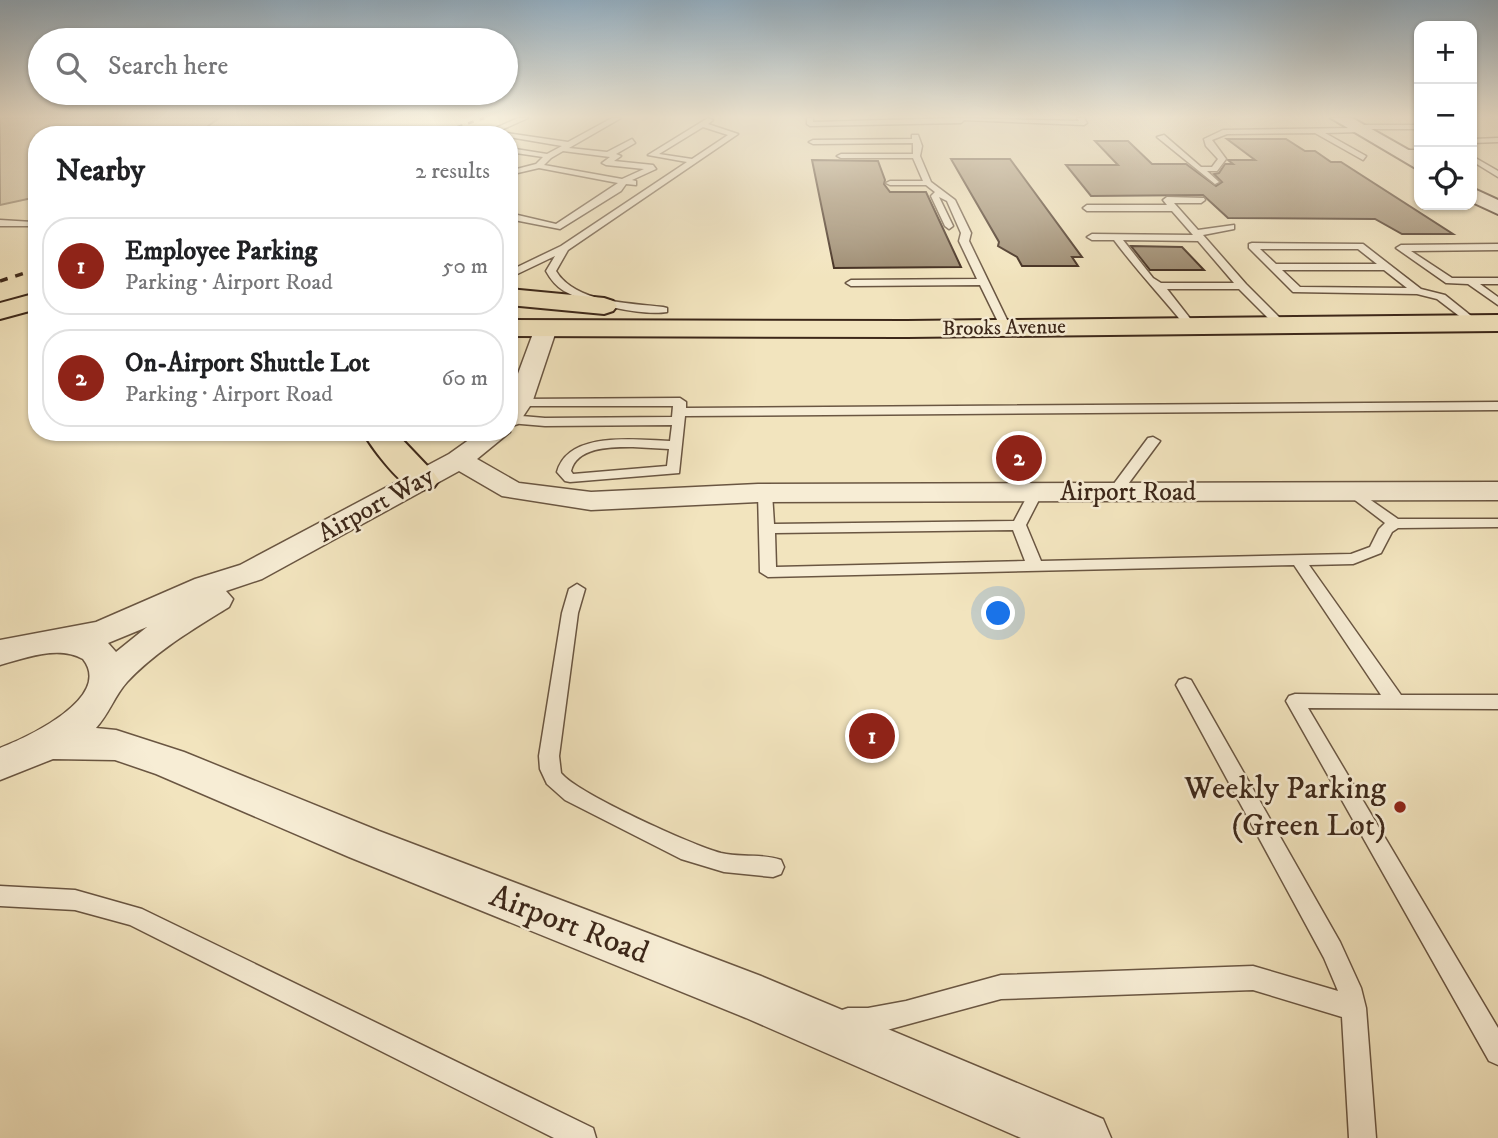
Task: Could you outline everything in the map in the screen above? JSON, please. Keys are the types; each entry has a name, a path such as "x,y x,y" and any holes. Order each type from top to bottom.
{"main road":[{"path":"518,298 906,329"},
{"path":"0,311 28,303"},
{"name":"Brooks Avenue","path":"518,328 906,329 1486,323"},
{"path":"0,325 28,325"},
{"path":"384,441 422,480"}],"street":[{"path":"1477,197 1498,208"},
{"path":"518,401 546,328"},
{"name":"Airport Way","path":"0,653 105,632 206,586 251,572 459,460 485,441"},
{"name":"Airport Road","path":"459,460 512,490 591,500 765,493 1498,491"},
{"name":"Airport Way","path":"47,744 89,712 102,695 108,679 152,639 226,594 251,572"},
{"path":"66,641 85,645 99,653 107,664 108,679"},
{"name":"Airport Road","path":"47,744 84,742 116,746 170,762 364,844 761,1000 1084,1138"},
{"path":"0,764 47,744"}],"lane":[{"path":"568,171 656,186"},
{"path":"518,218 556,227 618,189 624,181 644,171"},
{"path":"518,271 564,248 678,171"},
{"path":"923,171 928,183 952,202 967,233 964,241 1006,328"},
{"path":"1202,171 1215,182"},
{"path":"891,183 928,183"},
{"path":"940,192 935,196 949,226"},
{"path":"1201,200 1167,200 1242,286 1281,325"},
{"path":"1087,208 1175,208"},
{"path":"0,223 28,225"},
{"path":"1092,237 1200,235 1231,228"},
{"path":"1116,237 1149,280 1159,286 1191,326"},
{"path":"1417,291 1360,246 1252,246 1297,290 1417,291 1441,297 1486,323"},
{"path":"1498,247 1401,248 1450,281 1498,281"},
{"path":"564,248 551,271 561,285 600,299 663,310"},
{"path":"1273,267 1386,267"},
{"path":"1469,281 1498,302"},
{"path":"851,283 984,282"},
{"path":"1159,286 1242,286"},
{"path":"518,415 545,422 679,412 1498,406"},
{"path":"676,445 612,445 587,449 568,460 564,472 570,478 580,480 674,470 679,412"},
{"path":"1115,492 1153,441"},
{"path":"1352,491 1395,524"},
{"path":"1035,492 1019,526 1035,566"},
{"path":"765,493 768,572 1353,559 1370,555 1379,546 1386,529 1395,524 1498,523"},
{"path":"767,529 1019,526"},
{"path":"1298,560 1396,702"},
{"path":"577,589 570,613 550,756 550,773 555,781 572,794 689,852 724,863 773,867"},
{"path":"1185,685 1332,950 1349,988 1354,1008 1362,1138"},
{"path":"1498,702 1294,701 1498,1052"},
{"path":"0,896 75,900 145,920 583,1138"},
{"path":"761,1000 816,1017 861,1021 908,1014 966,994 1001,987 1232,977 1273,981 1354,1008"}],"shaded area":[{"path":"0,171 28,171 28,199 0,205"}],"building":[{"path":"814,171 882,171 884,184 890,192 926,192 961,267 834,268"},
{"path":"958,171 1019,171 1082,257 1072,257 1078,266 1022,266 1017,257 998,246 999,242"},
{"path":"1071,171 1196,171 1216,186 1222,182 1214,174 1220,171 1355,171 1453,234 1402,234 1375,219 1228,218 1203,195 1091,196"},
{"path":"1131,246 1182,247 1204,270 1150,270"}],"railway":[{"path":"0,281 28,272"}],"place":[{"name":"On-Airport Shuttle Lot","path":"1019,458"},
{"name":"Employee Parking","path":"872,736"},
{"name":"Weekly Parking (Green Lot)","path":"1400,807"}]}
